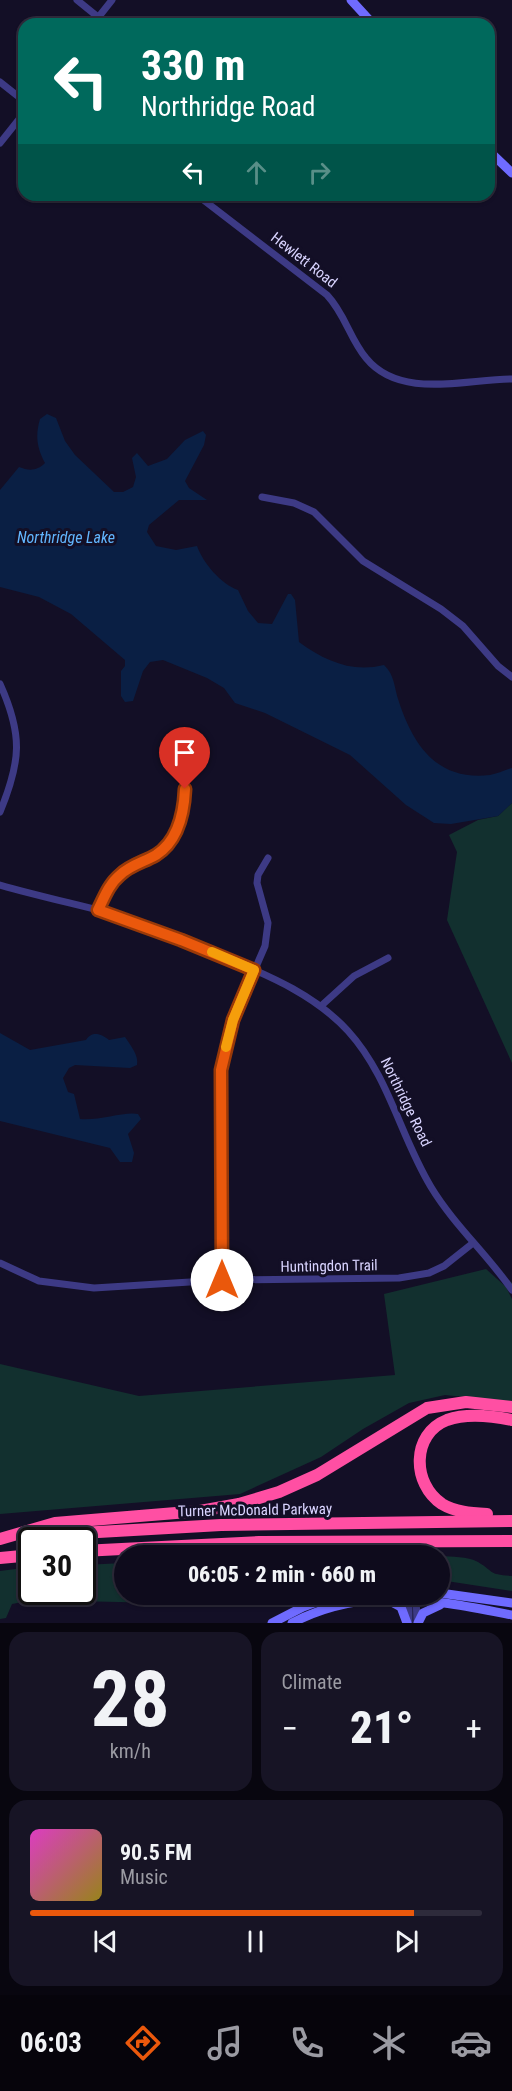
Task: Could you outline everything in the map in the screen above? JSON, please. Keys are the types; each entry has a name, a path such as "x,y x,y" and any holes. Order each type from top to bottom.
{"highway":[{"path":"0,1539 55,1523 200,1511 239,1504 279,1492 317,1475 427,1408 466,1402 512,1407"},
{"path":"495,1417 512,1429"},
{"path":"512,1420 495,1417 453,1418 437,1426 422,1448 420,1471 431,1494 449,1508 473,1513 512,1514"},
{"name":"Turner McDonald Parkway","path":"0,1539 185,1526 512,1521"},
{"path":"96,1550 259,1542 512,1541"},
{"path":"0,1558 18,1556"}],"street":[{"path":"77,0 99,17 112,0"},
{"path":"351,0 368,18"},
{"path":"0,82 18,96"},
{"path":"0,143 18,120"},
{"path":"495,157 512,173"},
{"name":"Hewlett Road","path":"205,201 327,295 340,311 367,359 378,370 408,383 512,379"},
{"path":"262,497 294,503 314,512 363,561 441,609 463,626 498,666 512,677"},
{"path":"0,684 18,745 13,779 0,812"},
{"path":"98,910 119,875 156,854 170,841 181,816 185,789"},
{"path":"222,1280 221,1070 233,1020 268,932 267,915 257,883 258,874 268,858"},
{"name":"Northridge Road","path":"0,885 98,910 181,940 289,986 321,1006 348,1030 371,1060 430,1184 473,1243 499,1271 512,1290"},
{"path":"321,1006 354,976 388,958"},
{"name":"Huntingdon Trail","path":"0,1263 39,1281 74,1287 222,1280 411,1277 444,1266 473,1243"},
{"path":"450,1594 512,1603"},
{"path":"272,1623 306,1605"},
{"path":"292,1623 334,1605"},
{"path":"398,1605 401,1606 408,1623"},
{"path":"408,1623 411,1605"},
{"path":"415,1605 418,1623"},
{"path":"418,1623 423,1613 440,1605"},
{"path":"450,1605 512,1613"}],"green space":[{"path":"512,803 512,1063 447,920 457,852 449,835 478,820 498,816"},
{"path":"486,1269 506,1287 512,1299 512,1402 445,1395 409,1403 363,1429 321,1457 240,1494 0,1514 0,1364 139,1396 395,1375 384,1294"},
{"path":"450,1557 469,1559 478,1562 495,1574 512,1576 512,1591 450,1582"},
{"path":"114,1563 114,1602 96,1601 96,1564"},
{"path":"18,1569 18,1603 12,1604 6,1618 0,1619 0,1571"}],"water":[{"name":"Northridge Lake","path":"47,414 56,418 65,441 75,455 114,492 123,492 133,487 136,477 132,458 137,453 148,466 167,459 185,440 203,431 206,435 204,445 185,481 189,488 207,500 179,500 149,525 147,532 156,546 176,550 197,546 213,572 225,583 238,590 248,611 258,623 272,624 288,594 291,594 295,600 299,642 339,664 361,667 384,665 392,677 399,702 412,733 431,758 456,772 472,775 490,775 512,768 512,803 498,816 451,824 434,823 406,805 350,755 265,713 235,703 224,688 207,678 163,660 150,662 143,671 133,701 125,702 121,696 121,671 125,666 125,660 71,614 39,597 0,587 0,490 19,467 33,469 45,463 37,436 40,419"},
{"path":"0,1033 30,1050 86,1040 94,1034 109,1040 125,1037 135,1054 137,1065 130,1068 75,1065 69,1068 63,1078 68,1092 74,1094 80,1119 138,1114 141,1119 128,1134 134,1153 132,1162 120,1162 110,1148 0,1121"}],"slow traffic":[{"path":"212,952 254,970 233,1020 226,1047"}],"route":[{"path":"185,789 177,830 165,848 119,875 109,887 98,910 254,970 233,1020 221,1070 222,1280"}]}
